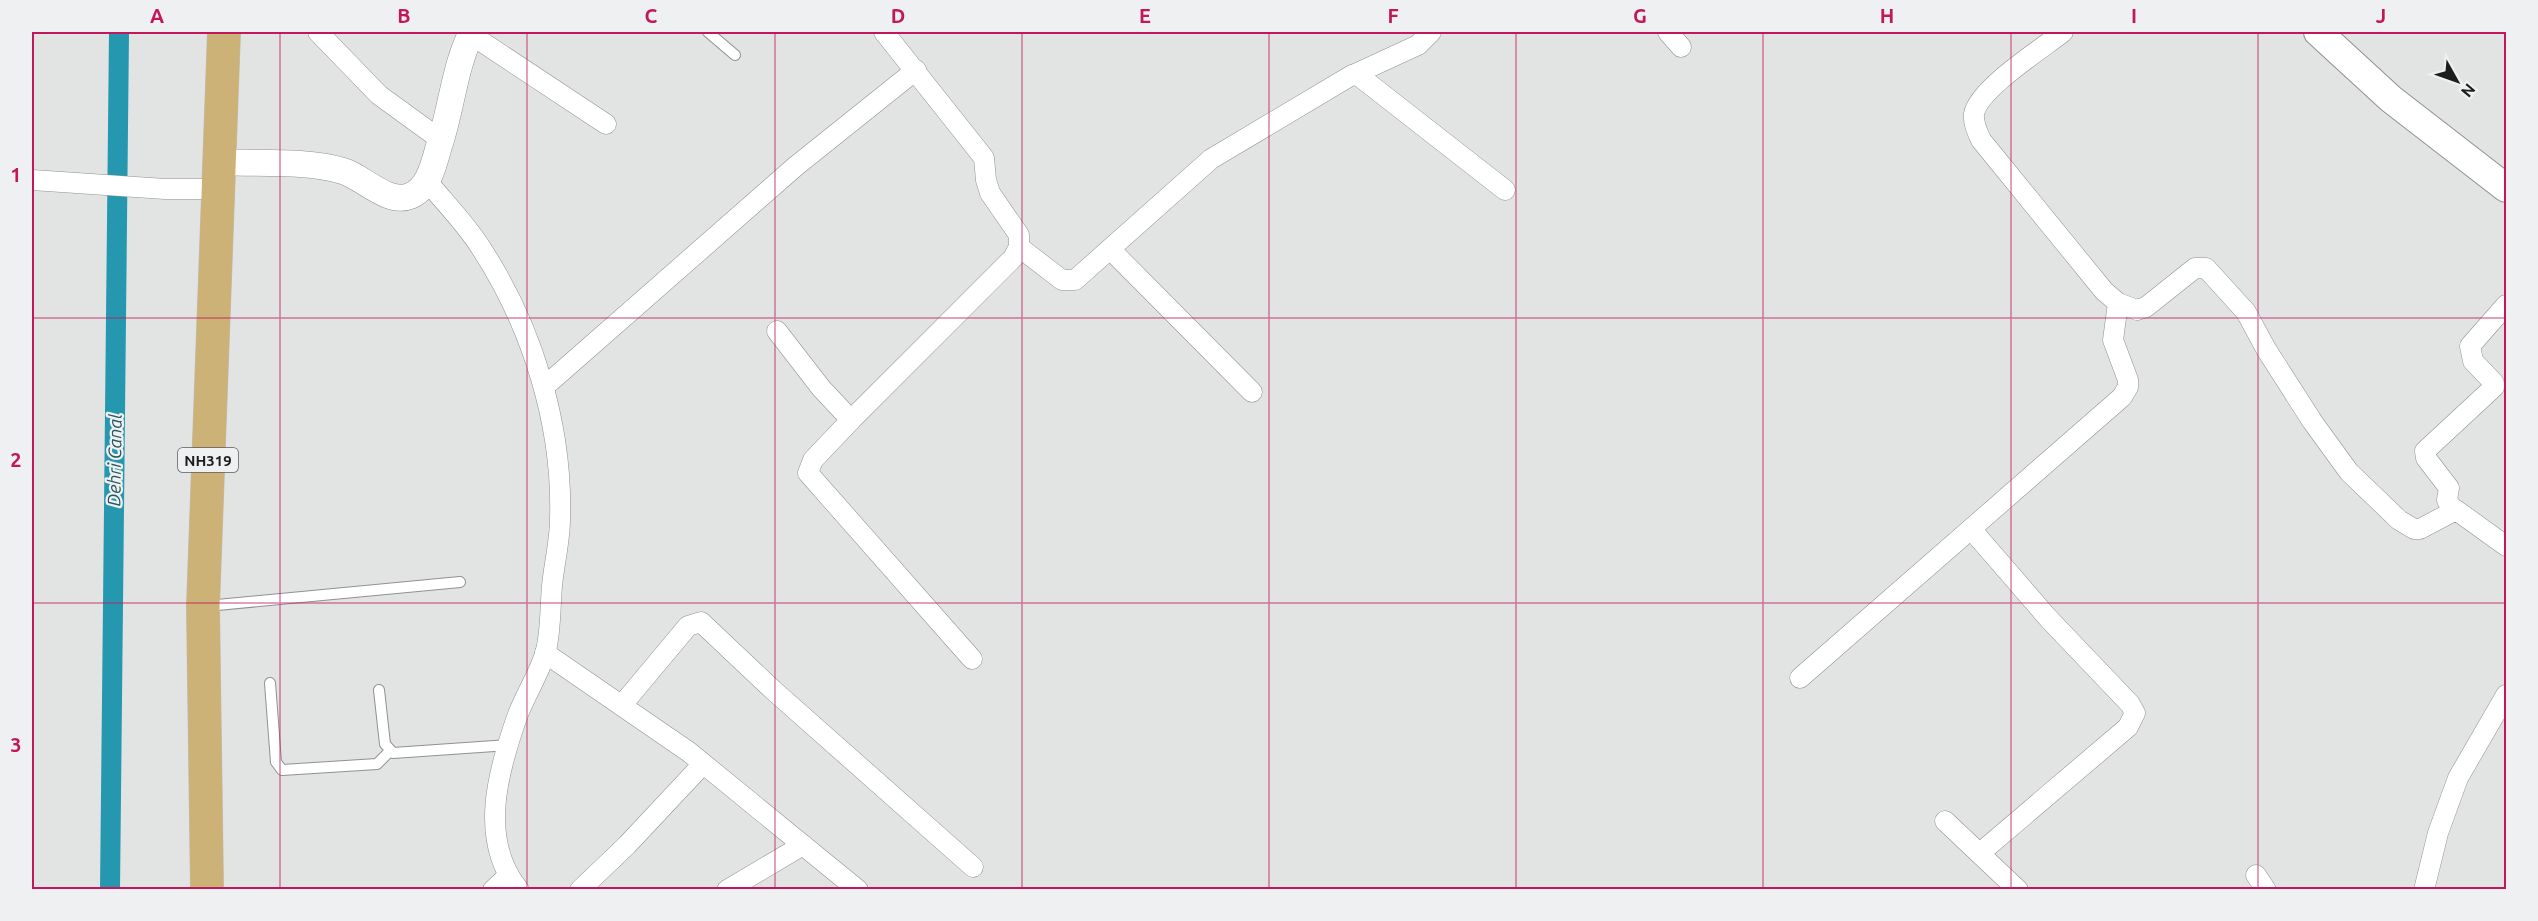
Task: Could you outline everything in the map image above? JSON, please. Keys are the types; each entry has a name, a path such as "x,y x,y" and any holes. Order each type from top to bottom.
{"highway":[{"name":"NH319","path":"207,890 203,606 224,32"}],"main road":[{"path":"2318,32 2391,99 2506,188"}],"street":[{"path":"318,32 379,95 441,140"},
{"path":"884,32 984,158 987,186 1017,230 1018,247 1013,258 813,460 808,473 972,659"},
{"path":"1018,247 1066,281 1075,280 1211,159 1355,74 1418,45 1431,32"},
{"path":"2063,32 1988,91 1974,112 1974,123 1981,140 2104,291 2118,303 2137,310 2146,307 2195,268 2206,268 2247,312 2266,349 2312,421 2349,472 2399,520 2414,529 2426,527 2453,510"},
{"path":"32,180 165,189 219,176 324,167 344,171 400,198 420,191 427,180 441,140 471,33 606,124"},
{"path":"544,387 796,166 916,70"},
{"path":"1355,74 1505,190"},
{"path":"427,180 480,246 501,282 544,387 559,471 560,520 546,653 518,716 498,780 494,811 497,840 507,885"},
{"path":"1110,249 1252,392"},
{"path":"1800,678 2126,392 2128,380 2113,340 2118,303"},
{"path":"2506,305 2470,346 2470,356 2494,383 2493,387 2425,451 2426,458 2449,488 2447,500 2453,510 2506,546"},
{"path":"777,331 821,388 851,420"},
{"path":"1971,529 2048,618 2130,704 2135,713 2128,727 1980,853"},
{"path":"622,705 688,626 701,622 773,690 973,867"},
{"path":"546,653 703,764 858,890"},
{"path":"2424,890 2438,833 2458,778 2506,695"},
{"path":"580,890 627,845 703,764"},
{"path":"1945,821 2018,890"},
{"path":"727,890 803,845"}],"lane":[{"path":"708,32 735,55"},
{"path":"203,606 460,582"},
{"path":"270,682 276,762 282,770 378,764 390,751"},
{"path":"379,690 384,737 390,751 397,754 509,745"}],"waterway":[{"name":"Dehri Canal","path":"110,890 119,32"}]}
